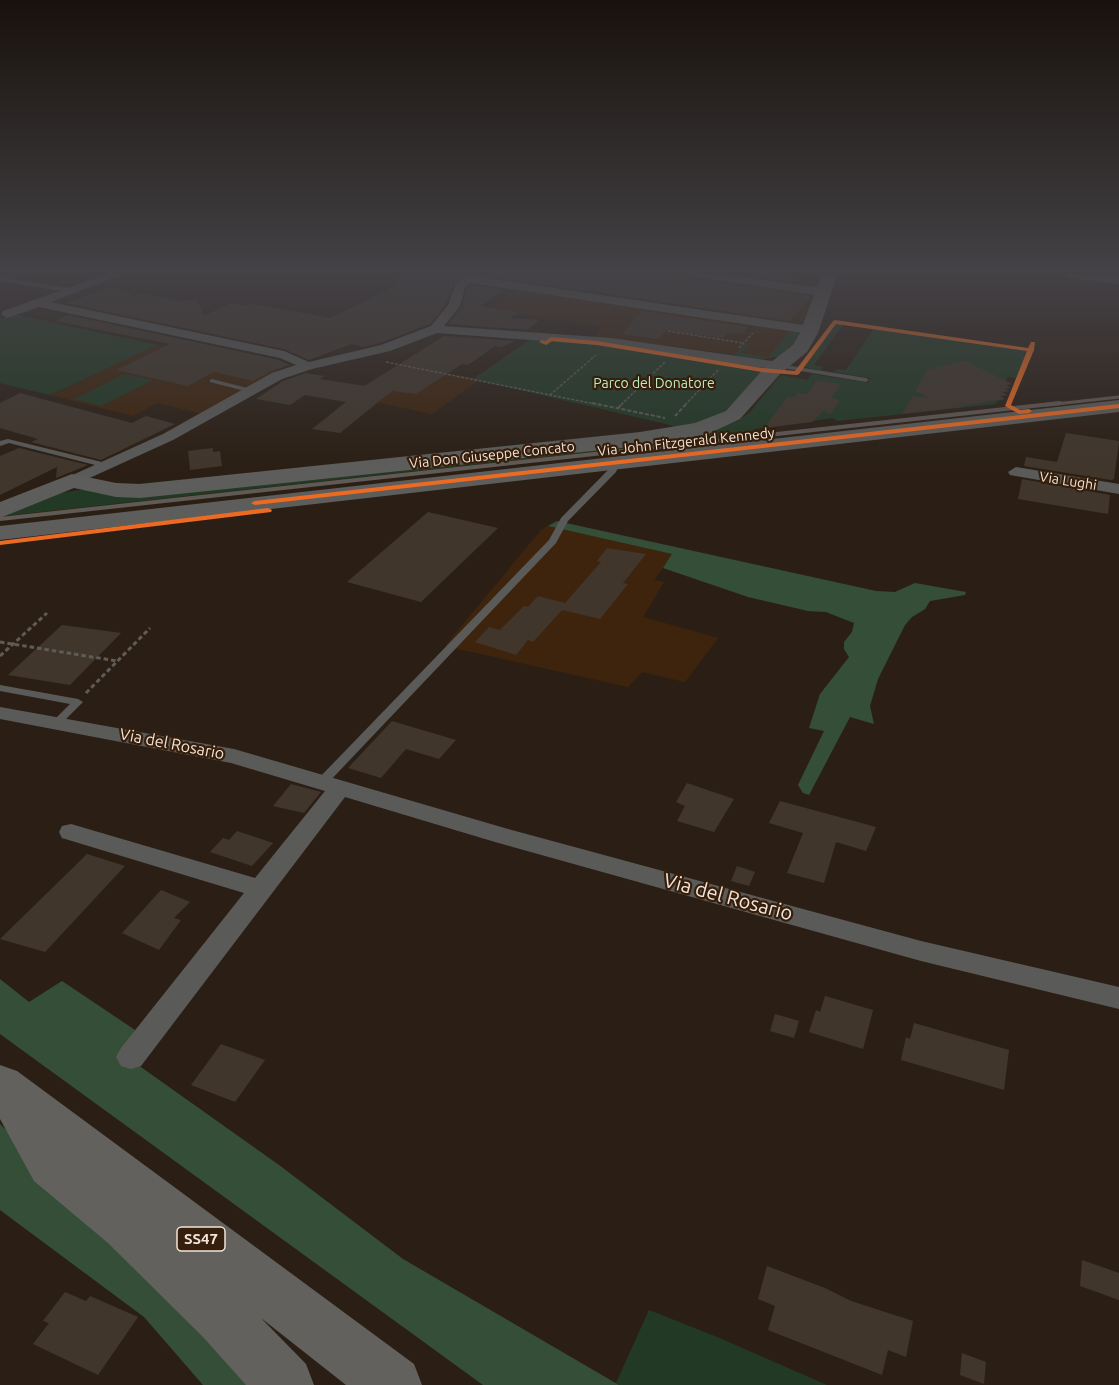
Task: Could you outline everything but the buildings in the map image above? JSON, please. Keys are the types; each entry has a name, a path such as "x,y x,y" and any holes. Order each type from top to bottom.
{"highway":[{"path":"5,1089 52,1165 126,1226 223,1318 285,1385"},
{"name":"SS47","path":"5,1089 393,1385"}],"street":[{"path":"202,338 284,355 308,366"},
{"path":"6,507 107,466 168,437 277,376 308,366 385,348 414,338"},
{"path":"553,338 611,342 779,366"},
{"name":"Via Don Giuseppe Concato","path":"72,481 116,490 140,491 678,434 711,426 734,415 779,366 800,348 806,338"},
{"name":"Via John Fitzgerald Kennedy","path":"8,533 1112,409"},
{"name":"Via Lughi","path":"1016,472 1119,489"},
{"name":"Via del Rosario","path":"0,713 234,756 504,836 921,951 1119,998"},
{"path":"131,1058 261,889 331,784"},
{"path":"71,832 261,889"}],"lane":[{"path":"779,366 866,380"},
{"path":"212,381 249,390"},
{"path":"3,441 107,466"},
{"path":"331,784 554,541 564,520 613,470 616,463"},
{"path":"0,688 78,702"},
{"path":"56,723 78,702"}],"path":[{"path":"710,338 744,343"},
{"path":"550,395 611,342"},
{"path":"618,409 663,358 673,355"},
{"path":"378,360 672,419"},
{"path":"481,381 487,376"},
{"path":"0,656 47,613"},
{"path":"78,702 150,628"},
{"path":"0,642 117,661"}],"shaded area":[{"path":"600,338 797,338 779,357 766,358"},
{"path":"157,345 281,372 203,414 157,403 133,416 50,395"},
{"path":"398,365 480,380 432,414 346,396"},
{"path":"1119,395 1119,399 0,520 3,516"},
{"path":"548,526 673,554 654,580 664,582 643,617 718,638 685,682 642,672 628,687 445,646 541,530"}],"green space":[{"path":"0,338 123,338 157,345 50,395 0,383"},
{"name":"Parco del Donatore","path":"533,338 766,366 736,407 687,429 473,379"},
{"path":"784,338 800,338 781,356 761,359 734,356 745,343 750,344 742,353 768,357"},
{"path":"826,338 834,338 814,365 823,367 820,370 804,367"},
{"path":"868,338 941,338 1028,350 1017,378 1007,377 1006,381 1011,384 1007,385 1010,388 1005,389 1009,391 1003,392 1007,395 1001,396 1005,399 996,404 837,421 833,418 755,429 748,435 3,516 61,493 84,489 715,429 739,420 750,412 781,375 807,380 812,374 868,383 870,378 834,372 837,369 846,370"},
{"path":"125,374 153,380 101,406 74,399"},
{"path":"557,521 876,591 895,592 915,583 966,592 965,595 930,601 925,609 912,617 905,625 878,679 870,706 874,724 850,717 809,795 803,793 798,785 824,731 809,728 820,694 849,657 844,649 844,642 852,632 854,623 826,612 808,611 748,597 663,568 672,554 548,526"},
{"path":"0,979 29,1002 62,981 147,1038 131,1060 279,1165 403,1259 619,1385 483,1385 0,1034"},
{"path":"0,1124 276,1385 203,1385 144,1317 0,1210"},
{"path":"649,1310 827,1385 619,1385 616,1383"}],"railway":[{"path":"1047,405 1119,397"},
{"path":"0,519 1060,403"}],"cycle path":[{"path":"542,342 546,343 551,339 597,343 762,370 797,373 823,338"},
{"path":"944,338 1031,350"},
{"path":"1029,411 1019,412 1008,406 1033,343"},
{"path":"255,503 1119,406"},
{"path":"0,543 268,510"}]}
